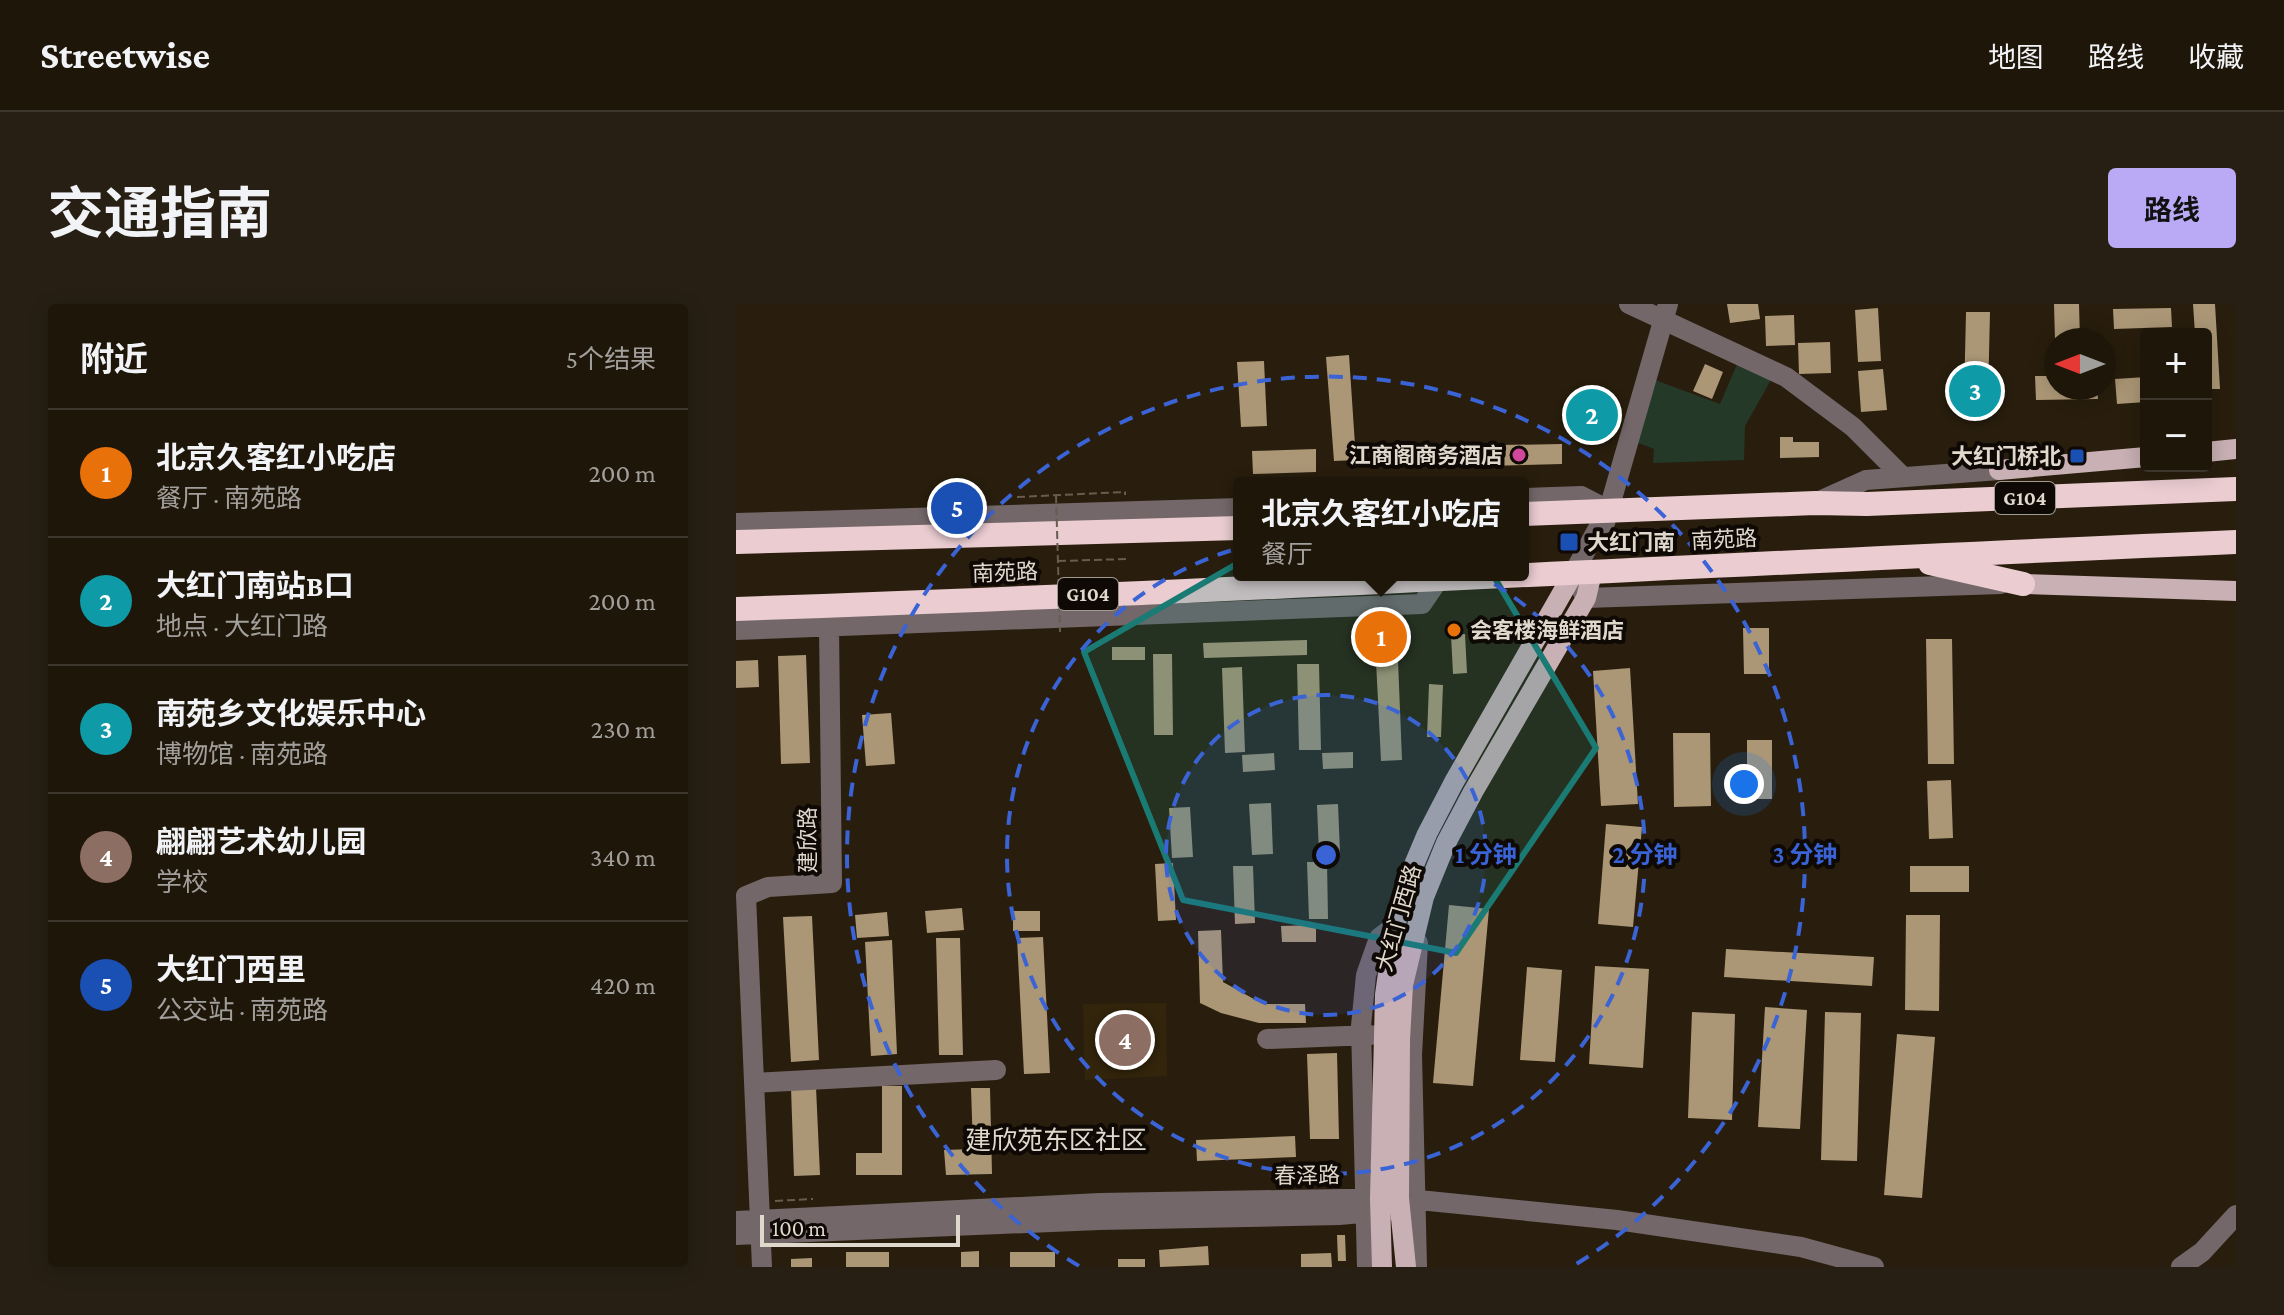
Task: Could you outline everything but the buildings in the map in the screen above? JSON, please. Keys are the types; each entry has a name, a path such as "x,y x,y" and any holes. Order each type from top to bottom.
{"highway":[{"name":"南苑路","path":"1529,514 2236,489"},
{"name":"南苑路","path":"736,542 1233,521"},
{"name":"南苑路","path":"1529,575 2236,542"},
{"path":"1901,556 2023,584"},
{"name":"南苑路","path":"736,609 1392,581"}],"main road":[{"path":"2212,451 2236,449"},
{"path":"1999,470 2140,458"},
{"name":"大红门西路","path":"1406,1267 1390,1205 1383,1034 1385,995 1403,891 1427,834 1454,782 1582,573"},
{"path":"2023,584 2236,591"},
{"name":"大红门西路","path":"1382,1267 1390,1205 1403,985 1424,897 1446,843 1466,805 1586,598"}],"street":[{"path":"1629,304 1665,312 1786,377 1853,427 1903,477"},
{"path":"1665,312 1608,510 1582,573 1586,598 2023,584"},
{"path":"1815,503 1866,480 1999,470"},
{"path":"1529,498 1581,496 1608,510"},
{"path":"736,523 1166,510 1233,520"},
{"path":"778,541 813,521"},
{"path":"736,630 1422,604 1438,581"},
{"name":"建欣路","path":"762,1267 746,896 768,887 832,883 829,627"},
{"path":"1396,925 1379,938 1366,975 1361,1036 1390,1205 1417,1267"},
{"path":"1267,1039 1383,1034"},
{"path":"754,1083 996,1070"},
{"name":"春泽路","path":"736,1235 760,1227 1100,1203 1390,1205 1617,1220 1801,1247 1874,1267"},
{"path":"1367,1267 1390,1205"},
{"name":"春泽路","path":"1390,1205 1800,1256 1838,1267"},
{"path":"2181,1267 2202,1252 2236,1215"},
{"name":"春泽路","path":"736,1221 760,1227"},
{"path":"2202,1267 2236,1232"}],"path":[{"path":"1017,497 1125,492"},
{"path":"1056,495 1060,632"},
{"path":"1058,561 1127,559"}],"highlighted area":[{"path":"1325,513 1458,516 1596,748 1456,953 1183,900 1084,652"}],"shaded area":[{"path":"1166,1003 1167,1076 1085,1080 1083,1004"}],"green space":[{"path":"1738,362 1772,378 1745,426 1744,460 1653,463 1654,449 1636,442 1655,380 1720,404"}],"place":[{"name":"南苑乡文化娱乐中心","path":"1975,391"},
{"name":"大红门南站B口","path":"1592,415"},
{"name":"江商阁商务酒店","path":"1519,455"},
{"name":"大红门桥北","path":"2077,456"},
{"name":"大红门西里","path":"957,508"},
{"name":"大红门南","path":"1569,542"},
{"name":"会客楼海鲜酒店","path":"1454,630"},
{"name":"北京久客红小吃店","path":"1381,637"},
{"name":"翩翩艺术幼儿园","path":"1125,1040"}],"district":[{"name":"建欣苑东区社区","path":"1056,1140"}]}
